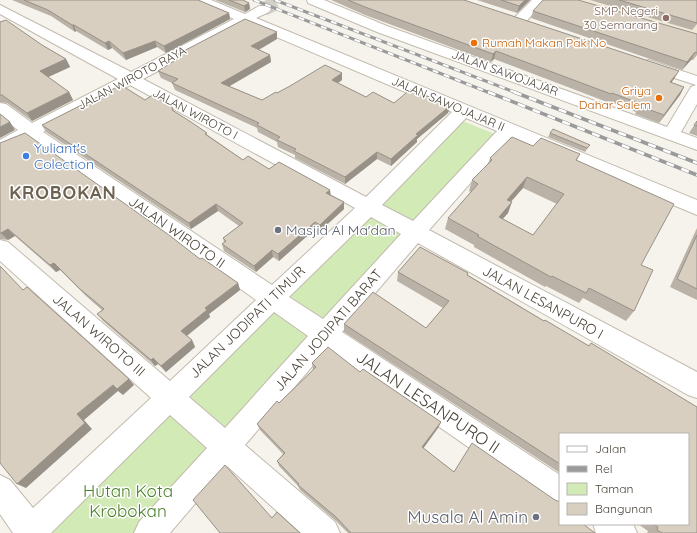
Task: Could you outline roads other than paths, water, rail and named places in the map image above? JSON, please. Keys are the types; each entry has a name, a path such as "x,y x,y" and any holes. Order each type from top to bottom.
{"street":[{"name":"JALAN SAWOJAJAR II","path":"200,0 697,208"},
{"name":"JALAN SAWOJAJAR","path":"313,0 382,29 697,144"},
{"path":"519,21 539,0"},
{"name":"JALAN WIROTO I","path":"0,9 390,218"},
{"name":"JALAN WIROTO RAYA","path":"0,147 264,9"},
{"path":"504,16 534,26"},
{"path":"638,61 697,81"},
{"path":"671,134 697,90"},
{"name":"JALAN WIROTO II","path":"0,108 32,130 53,147 296,313"},
{"name":"JALAN JODIPATI TIMUR","path":"32,532 272,298 368,207 464,110"},
{"name":"JALAN JODIPATI BARAT","path":"150,533 415,232 508,129"},
{"name":"JALAN LESANPURO I","path":"390,218 697,386"},
{"name":"JALAN WIROTO III","path":"0,248 324,533"},
{"name":"JALAN LESANPURO II","path":"296,313 559,491"},
{"path":"0,490 32,532"},
{"path":"609,525 621,533"}],"tunnel":[{"path":"264,9 282,0"}],"railway":[{"path":"254,0 490,93"},
{"path":"275,0 517,93"},
{"path":"488,92 697,175"},
{"path":"514,92 697,163"}],"place":[{"name":"SMP Negeri 30 Semarang","path":"666,18"},
{"name":"Rumah Makan Pak No","path":"474,43"},
{"name":"Griya Dahar Salem","path":"659,98"},
{"name":"Yuliant's Colection","path":"26,156"},
{"name":"Masjid Al Ma'dan","path":"278,230"},
{"name":"Musala Al Amin","path":"536,517"}],"district":[{"name":"KROBOKAN","path":"63,193"}],"park label":[{"name":"Hutan Kota Krobokan","path":"128,501"}]}
